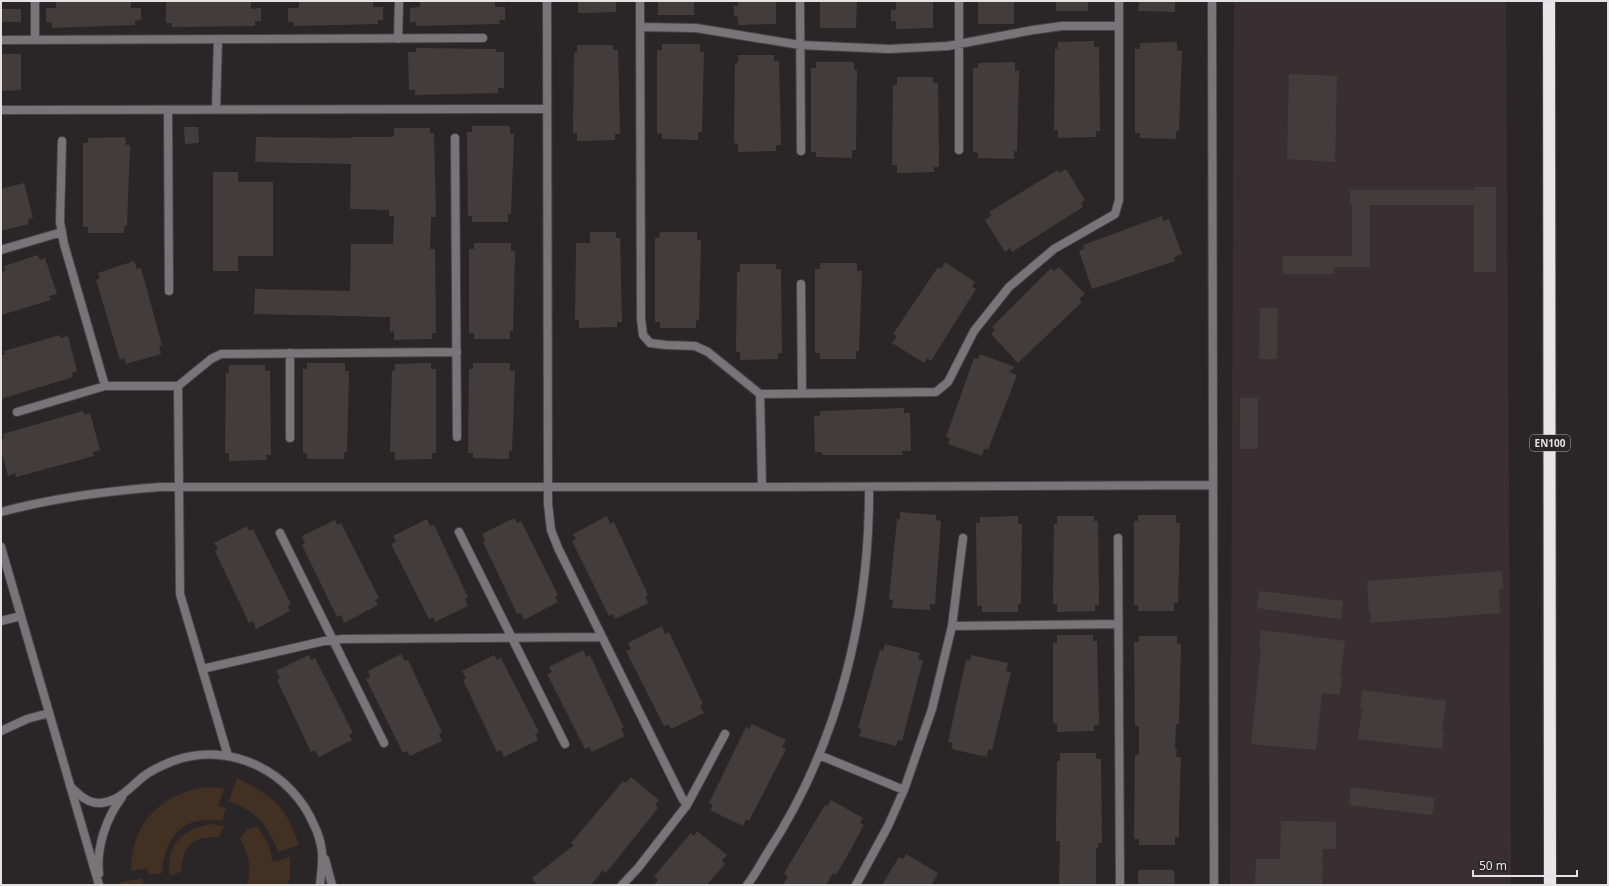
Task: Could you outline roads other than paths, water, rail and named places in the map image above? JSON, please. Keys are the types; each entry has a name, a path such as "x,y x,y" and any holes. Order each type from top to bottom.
{"highway":[{"name":"EN100","path":"1549,1 1550,885"}],"street":[{"path":"35,1 35,40"},
{"path":"398,38 399,1"},
{"path":"547,1 549,488 551,530 561,554 602,638 687,805"},
{"path":"640,1 641,319 643,335 650,343 666,346 695,346 708,352 760,394 936,392 948,382 974,331 1009,287 1054,249 1115,214 1119,200 1119,1"},
{"path":"800,1 801,151"},
{"path":"959,1 959,150"},
{"path":"1212,1 1214,885"},
{"path":"640,27 696,28 800,45 889,49 959,44 1062,26 1119,26"},
{"path":"1,40 483,38"},
{"path":"216,109 218,39"},
{"path":"1,110 547,109"},
{"path":"168,110 169,291"},
{"path":"455,138 457,437"},
{"path":"62,141 60,222 64,244 106,386"},
{"path":"1,250 62,232"},
{"path":"801,284 802,393"},
{"path":"17,412 106,386 178,386 211,359 221,354 457,352"},
{"path":"290,353 290,438"},
{"path":"178,386 180,594 228,756"},
{"path":"760,394 762,487"},
{"path":"1,512 31,504 111,491 179,487 549,488 1213,485"},
{"path":"746,885 782,831 810,778 829,730 845,678 858,625 869,527 869,487"},
{"path":"459,532 565,744"},
{"path":"280,533 384,743"},
{"path":"856,885 888,826 904,790 932,709 952,626 963,538"},
{"path":"1118,538 1120,885"},
{"path":"1,548 99,885"},
{"path":"1,621 21,616"},
{"path":"952,626 1118,624"},
{"path":"202,669 333,640 602,638"},
{"path":"1,731 27,719 49,713"},
{"path":"622,885 638,868 687,805 725,734"},
{"path":"70,786 82,797 99,803 116,800 158,767 176,760 210,754 245,760 276,776 290,788 310,816 332,885"},
{"path":"819,755 904,790"},
{"path":"99,885 98,868 104,833 119,801 129,789"},
{"path":"320,885 322,851"}]}
